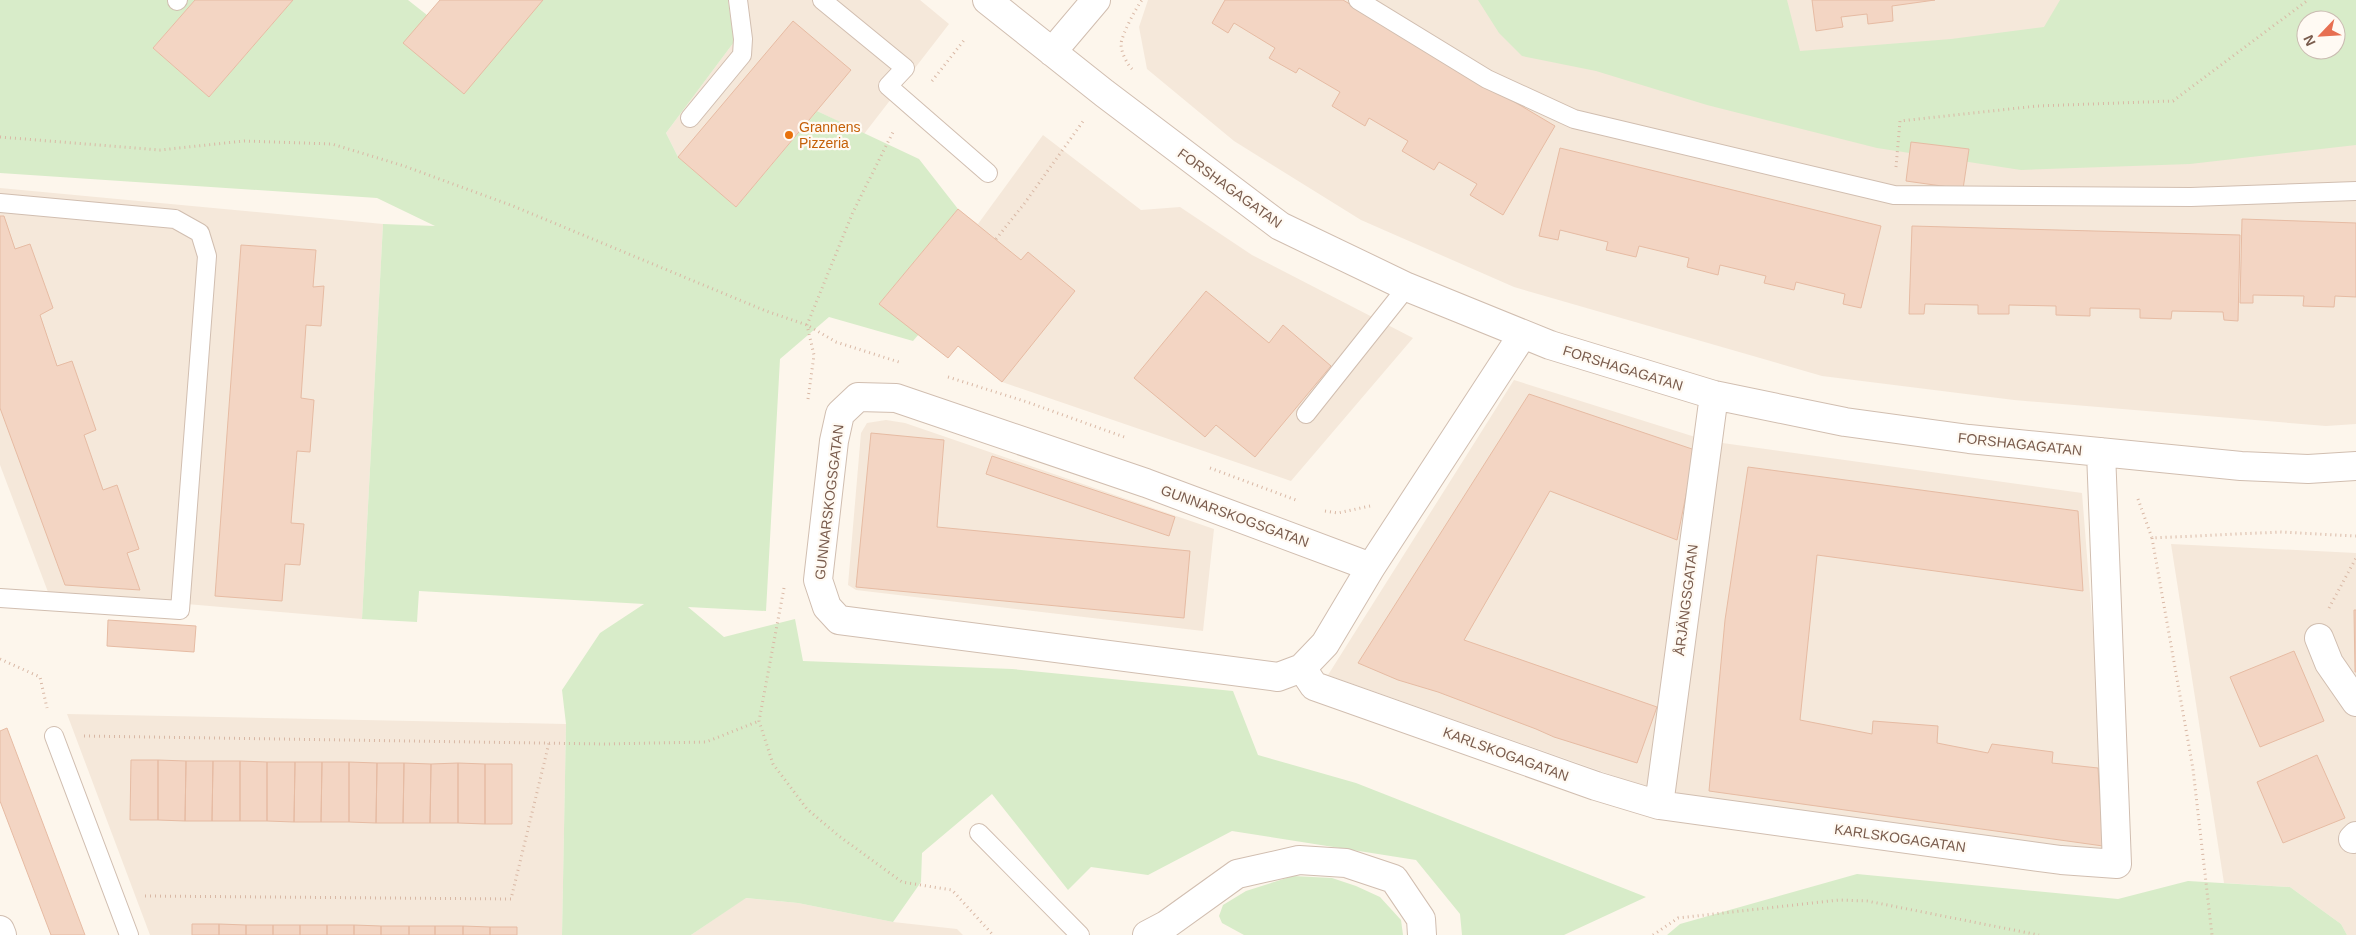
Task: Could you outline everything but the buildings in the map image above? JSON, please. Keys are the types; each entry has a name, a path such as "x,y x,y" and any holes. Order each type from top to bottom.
{"street":[{"name":"FORSHAGAGATAN","path":"987,0 1104,93 1280,226 1407,288 1550,346 1714,395 1845,422 1969,439 2100,465 2241,466 2308,469 2356,466"},
{"path":"1052,52 1096,0"},
{"name":"GUNNARSKOGSGATAN","path":"1371,567 1146,483 896,398 858,397 840,414 834,441 818,580 826,607 839,620 1278,677 1302,668 1325,644 1371,567 1523,334"},
{"name":"ÅRJÄNGSGATAN","path":"1659,805 1714,395"},
{"name":"KARLSKOGAGATAN","path":"1302,668 1314,686 1596,786 1659,805 2061,860 2117,864 2100,465"},
{"path":"2319,638 2329,663 2356,702"},
{"path":"1166,932 1237,874 1300,860 1346,863 1394,879 1421,919 1422,935"},
{"path":"0,930 2,935"}],"lane":[{"path":"690,118 742,55 743,39 738,0"},
{"path":"822,0 904,68 888,86 988,173"},
{"path":"1358,0 1487,79 1574,119 1894,195 2190,197 2356,191"},
{"path":"0,203 175,219 200,233 207,256 180,610 0,598"},
{"path":"1306,414 1407,288"},
{"path":"54,736 129,935"},
{"path":"979,832 1080,935"}],"path":[{"path":"1134,71 1127,64 1121,44 1136,8 1142,0"},
{"path":"1894,195 1900,121 2037,106 2173,101 2308,0"},
{"path":"807,406 814,355 807,325 853,212 895,128 966,39"},
{"path":"996,239 1024,204 1104,93"},
{"path":"0,137 160,150 244,141 332,144 404,166 513,206 766,312 807,325 836,342 903,363"},
{"path":"941,375 1027,402 1136,442"},
{"path":"2100,465 2133,482 2152,538 2193,769 2212,935"},
{"path":"1209,468 1304,504"},
{"path":"1319,511 1338,513 1372,505"},
{"path":"2152,538 2280,532 2356,536"},
{"path":"2319,638 2323,619 2356,558"},
{"path":"785,584 759,721 773,764 807,809 839,836 902,882 952,890 994,935"},
{"path":"0,659 40,676 54,736 549,743 706,742 759,721"},
{"path":"114,896 511,900 549,743"},
{"path":"1653,935 1678,918 1839,900 1867,901 2039,935"}],"shaded area":[{"path":"728,0 920,0 949,24 864,134 817,111 736,207 678,157 666,133 734,42"},
{"path":"1148,0 2356,0 2356,424 2326,426 2014,400 1822,376 1514,287 1361,220 1234,141 1147,69 1139,27"},
{"path":"1043,135 1141,210 1180,207 1252,255 1413,338 1291,481 1002,382 958,346 948,358 879,304 958,209 978,224"},
{"path":"0,188 383,224 362,619 48,592 0,465"},
{"path":"1514,380 1708,441 2082,493 2111,858 1665,794 1328,675"},
{"path":"886,420 905,423 1214,529 1203,631 856,590 848,585 861,433 867,423"},
{"path":"2171,544 2356,553 2356,935 2347,935 2341,924 2290,887 2224,883"},
{"path":"67,714 566,724 562,935 150,935"},
{"path":"745,898 798,903 893,922 957,929 963,935 691,935"}],"green space":[{"path":"0,0 195,0 153,48 209,97 293,0 408,0 427,15 543,0 728,0 734,42 666,133 678,157 736,207 817,111 919,159 958,209 879,304 919,334 913,341 829,317 780,359 766,611 688,607 724,637 795,619 803,661 1012,669 1233,691 1258,755 1356,783 1646,897 1564,935 1462,935 1460,914 1416,860 1232,831 1148,875 1091,867 1068,890 992,794 922,853 921,882 893,922 798,903 746,898 691,935 562,935 566,724 562,690 600,633 644,604 419,591 417,622 362,619 383,224 435,226 377,198 0,173"},
{"path":"1478,0 1787,0 1800,51 1951,39 2044,27 2060,0 2356,0 2356,145 2190,164 2021,170 1877,148 1707,105 1596,71 1522,56 1499,33"},
{"path":"1857,874 2118,899 2188,881 2290,887 2341,924 2347,935 1667,935 1680,924"},
{"path":"1293,876 1332,878 1380,897 1401,920 1403,935 1244,935 1222,923 1219,916 1223,905 1246,891"}],"place":[{"name":"Grannens Pizzeria","path":"789,135"}]}
